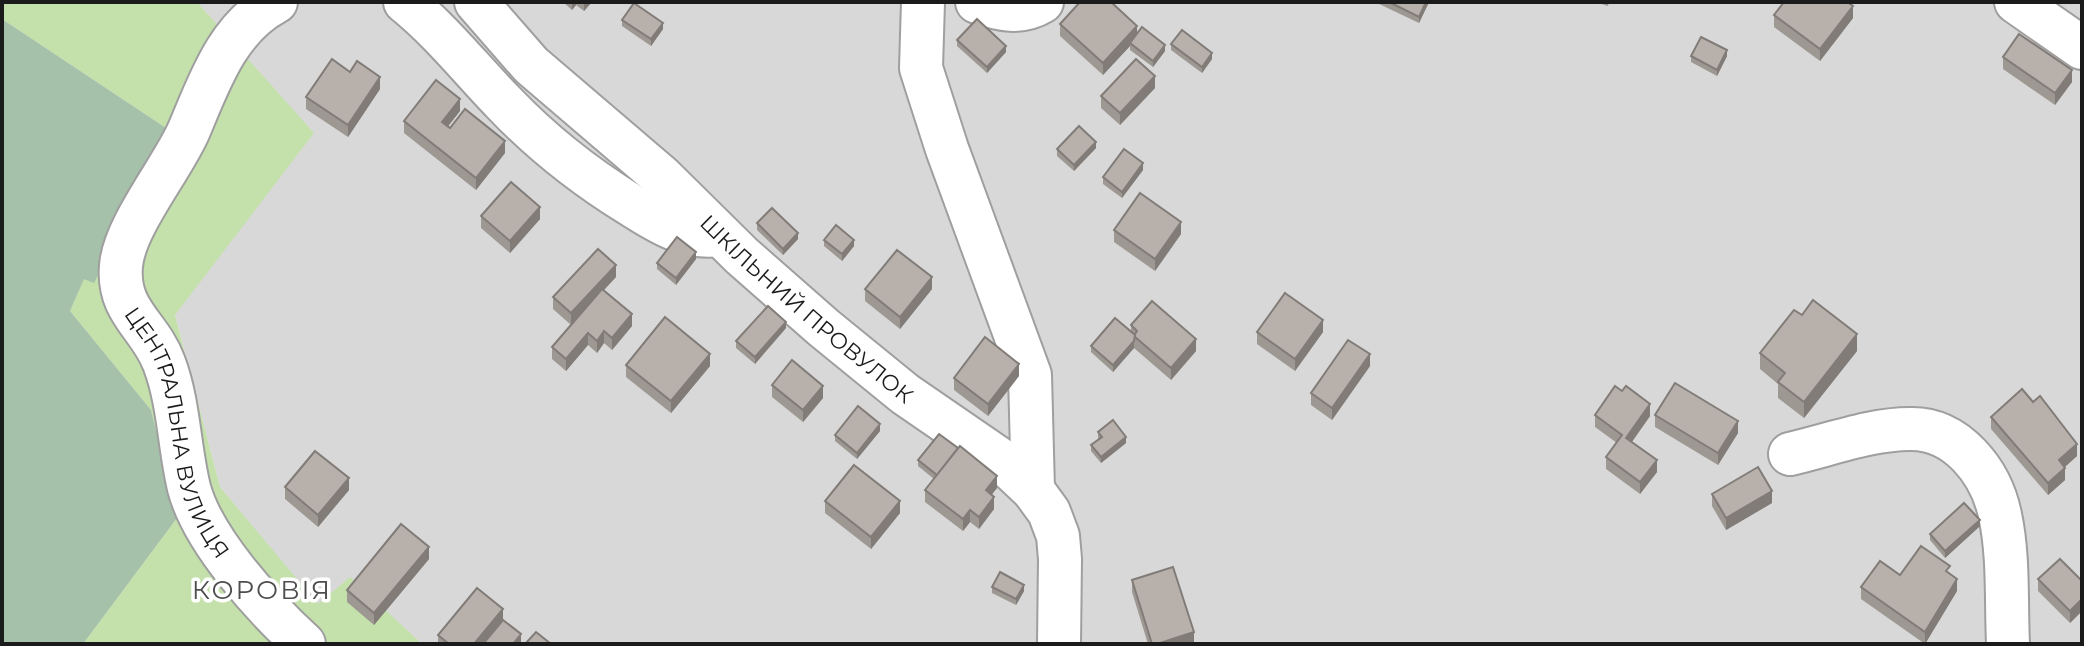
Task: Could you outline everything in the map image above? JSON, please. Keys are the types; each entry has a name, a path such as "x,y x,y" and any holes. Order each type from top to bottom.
{"street":[{"name":"ЦЕНТРАЛЬНА ВУЛИЦЯ","path":"276,2 242,31 215,68 177,156 127,243 121,265 121,289 129,310 163,359 170,379 190,489 202,520 254,592 304,644"},
{"path":"405,2 428,21 524,123 604,189 677,231 701,237 720,235"},
{"name":"ШКІЛЬНИЙ ПРОВУЛОК","path":"476,2 531,65 662,177 720,235 863,360 905,394 1001,460 1033,490 1049,512 1058,536 1059,644"},
{"path":"923,2 921,68 947,149 1030,375 1033,490"},
{"path":"977,2 1020,11 1042,2"},
{"path":"2016,2 2082,48"},
{"path":"1790,454 1880,432 1907,429 1935,432 1961,447 1989,484 2000,513 2008,644"}],"shaded area":[{"path":"197,2 2082,2 2082,644 422,644 350,578 318,605 220,487 175,314 313,133"}],"green space":[{"path":"2,2 197,2 314,133 175,315 220,487 318,604 350,577 422,644 83,644 177,518 151,410 70,311 84,278 94,282 172,132 2,19"},
{"path":"2,19 172,132 94,283 84,279 70,311 151,410 177,518 83,644 2,644"}],"building":[{"path":"1080,2 1111,2 1137,26 1103,63 1060,24"},
{"path":"1389,2 1426,2 1419,17"},
{"path":"1784,2 1847,2 1853,6 1820,49 1774,15"},
{"path":"634,3 663,23 651,39 622,20"},
{"path":"977,19 1006,46 987,67 957,40"},
{"path":"1142,27 1165,45 1153,61 1130,43"},
{"path":"1182,30 1212,53 1202,67 1171,44"},
{"path":"2019,34 2072,70 2055,93 2003,57"},
{"path":"1701,37 1727,50 1717,70 1691,56"},
{"path":"332,59 350,72 357,61 380,77 348,125 306,97"},
{"path":"1136,59 1155,76 1120,113 1101,96"},
{"path":"436,80 460,99 442,122 450,128 465,109 505,141 476,178 404,121"},
{"path":"1079,126 1096,142 1074,165 1057,149"},
{"path":"1124,149 1143,163 1122,192 1103,177"},
{"path":"511,182 540,207 510,241 481,216"},
{"path":"1140,193 1181,222 1155,259 1114,230"},
{"path":"772,208 798,233 783,249 757,223"},
{"path":"836,225 854,240 842,254 824,240"},
{"path":"677,237 696,252 676,278 657,263"},
{"path":"598,249 616,265 571,313 553,297"},
{"path":"897,250 932,277 900,317 865,289"},
{"path":"602,289 632,314 612,338 604,331 597,341 588,333 566,359 552,347"},
{"path":"1285,293 1323,320 1295,359 1257,332"},
{"path":"1813,300 1857,334 1804,402 1778,382 1785,373 1760,353 1794,310 1802,315"},
{"path":"1152,301 1196,339 1171,368 1134,336 1137,331 1131,325"},
{"path":"768,306 786,322 755,357 736,341"},
{"path":"665,317 710,354 671,401 626,365"},
{"path":"1115,318 1135,335 1134,341 1113,365 1091,346"},
{"path":"985,337 1019,364 988,404 954,378"},
{"path":"1348,340 1370,354 1332,408 1311,393"},
{"path":"792,360 823,386 803,410 772,385"},
{"path":"1675,383 1738,421 1718,453 1655,415"},
{"path":"1615,386 1622,391 1626,386 1650,404 1626,438 1657,460 1640,482 1606,457 1622,435 1595,415"},
{"path":"2022,389 2033,402 2040,396 2077,444 2059,460 2065,468 2048,483 1991,417"},
{"path":"858,406 880,424 857,453 835,435"},
{"path":"1113,420 1126,437 1101,457 1091,445 1102,437 1098,432"},
{"path":"939,434 958,448 937,475 918,460"},
{"path":"960,446 997,476 986,490 994,497 979,517 970,510 963,519 925,490"},
{"path":"315,451 349,478 318,515 285,487"},
{"path":"854,465 900,501 871,537 825,501"},
{"path":"1758,467 1772,491 1726,518 1712,494"},
{"path":"1964,503 1980,520 1945,551 1930,534"},
{"path":"401,524 429,547 374,613 347,590"},
{"path":"1921,546 1950,566 1946,571 1957,579 1925,632 1861,587 1880,561 1900,575"},
{"path":"2060,559 2082,581 2082,599 2070,611 2038,579"},
{"path":"1173,567 1194,632 1152,644 1132,580"},
{"path":"1000,572 1024,585 1016,599 992,587"},
{"path":"477,588 503,609 474,644 449,644 438,635"},
{"path":"503,620 521,634 513,644 483,644"},
{"path":"536,632 551,644 525,644"}],"district":[{"name":"КОРОВІЯ","path":"262,590"}]}
